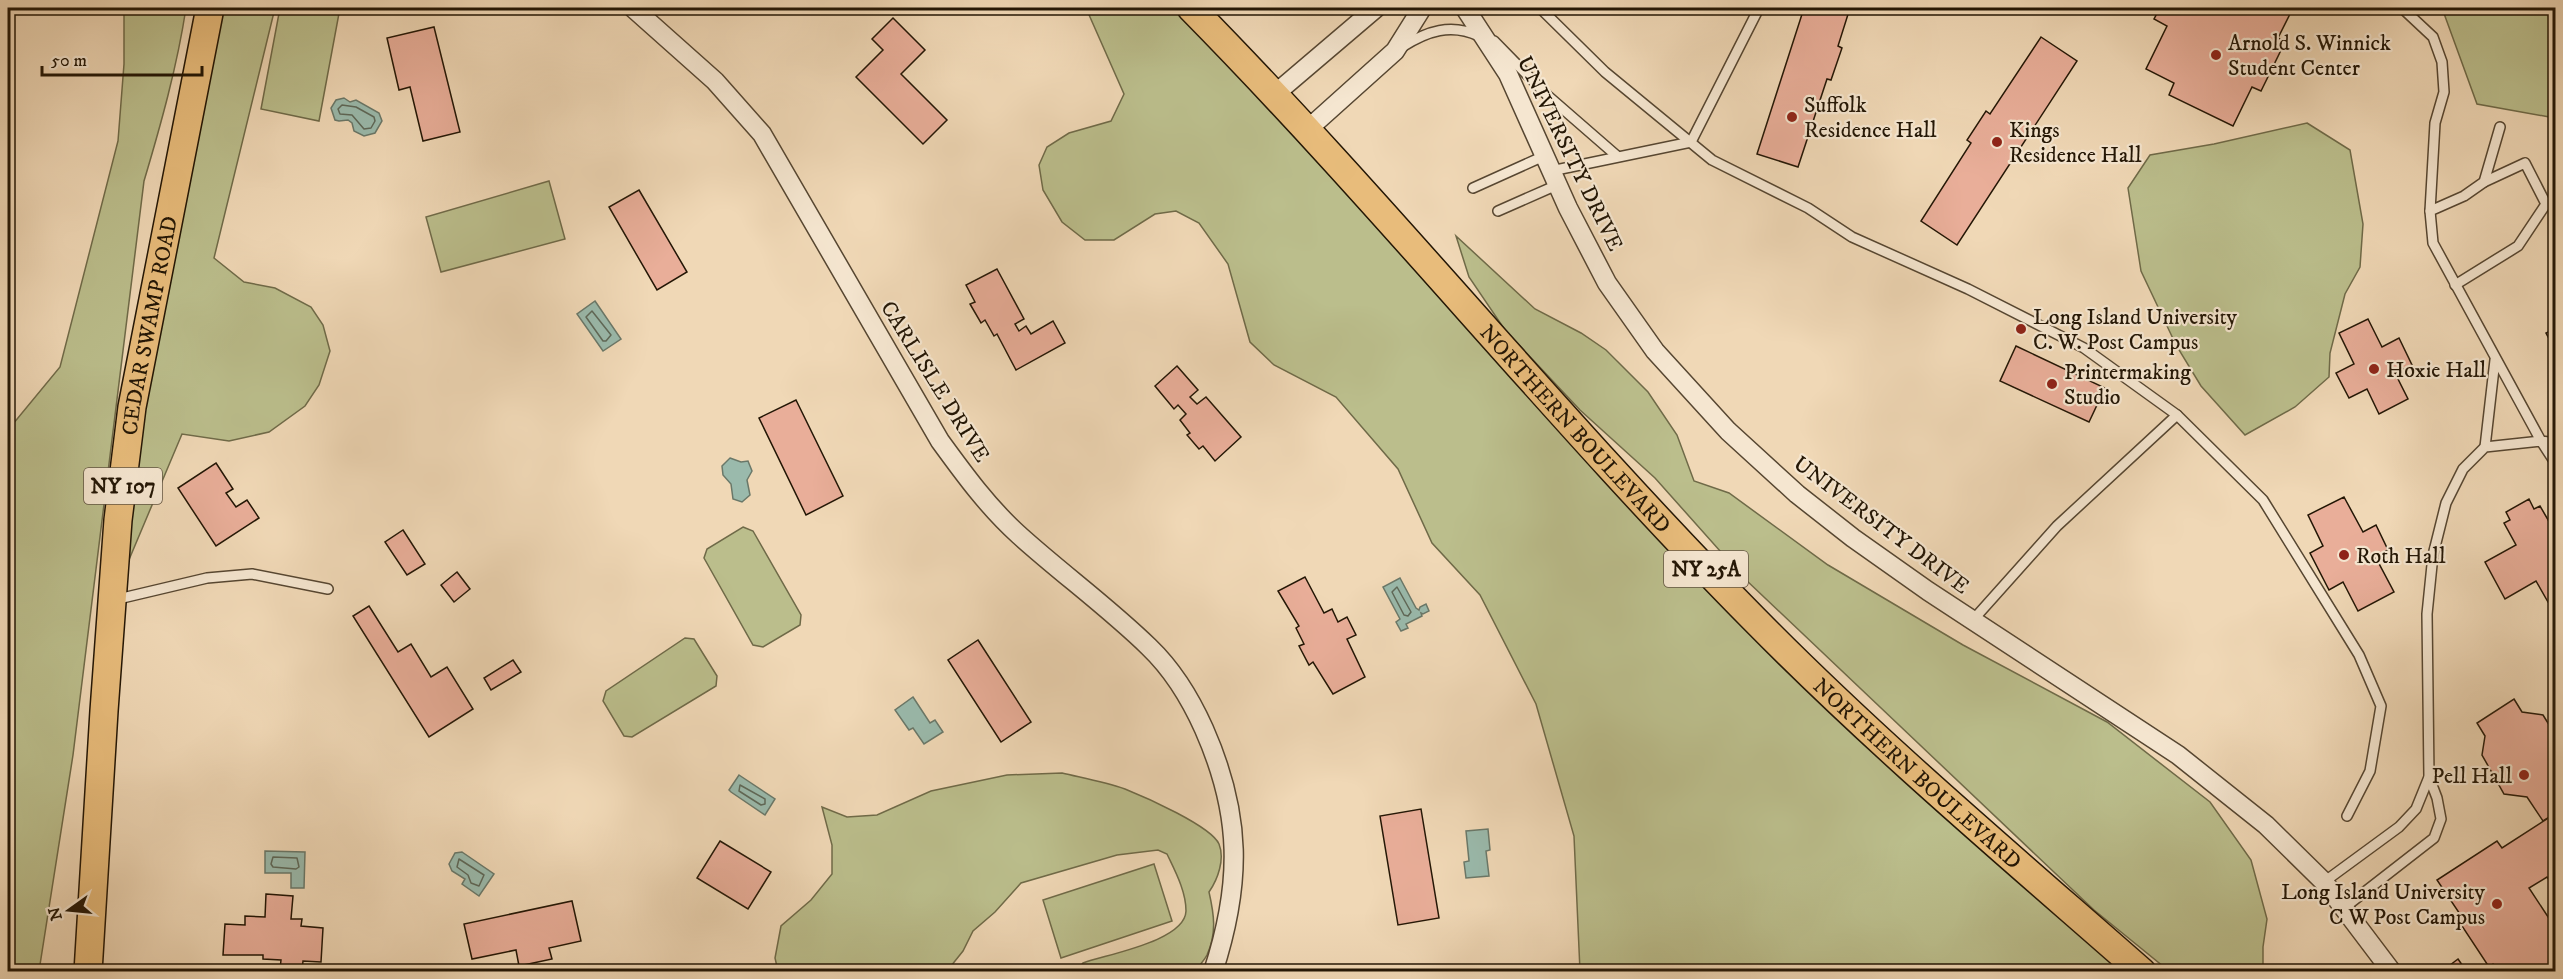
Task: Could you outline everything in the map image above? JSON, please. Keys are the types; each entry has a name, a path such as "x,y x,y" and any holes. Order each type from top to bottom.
{"main road":[{"name":"CEDAR SWAMP ROAD","path":"88,972 118,520 132,407 210,8"},
{"name":"NORTHERN BOULEVARD","path":"1191,8 1275,94 1667,529 1754,620 1855,718 1958,812 2142,972"}],"street":[{"name":"CARLISLE DRIVE","path":"633,8 715,81 762,134 939,441 973,487 1017,533 1150,648 1190,698 1220,764 1233,817 1234,861 1229,915 1213,972"},
{"path":"1275,94 1376,8"},
{"path":"1307,130 1395,51 1422,8"},
{"name":"UNIVERSITY DRIVE","path":"1470,15 1508,74 1551,170 1614,293 1655,351 1728,431 1797,494 1853,538 2178,755 2266,825 2325,882 2392,972"}],"lane":[{"path":"1540,8 1605,72 1712,160 1808,208 1852,237 1968,289 2084,348 2177,415 2263,500 2359,655 2381,706 2370,771 2348,816"},
{"path":"1690,142 1759,8"},
{"path":"2402,8 2433,37 2442,62 2444,92 2435,123 2430,211 2433,243 2495,360 2556,465"},
{"path":"1470,15 1548,96 1617,156"},
{"path":"1395,51 1419,36 1440,30 1459,30 1488,40"},
{"path":"2484,182 2500,127"},
{"path":"1473,188 1690,142"},
{"path":"2430,211 2464,196 2484,182 2525,163 2546,204 2518,246 2455,285"},
{"path":"1498,211 1551,170"},
{"path":"2486,447 2495,360"},
{"path":"1973,620 2057,526 2177,415"},
{"path":"2344,908 2434,838 2441,819 2438,798 2429,777 2427,614 2433,555 2446,503 2463,469 2486,447 2541,441 2556,443"},
{"path":"112,600 207,578 252,574 328,589"},
{"path":"2325,882 2399,827 2416,809 2429,777"}],"green space":[{"path":"124,8 186,8 168,95 144,181 73,755 39,971 8,971 8,430 60,367 118,141 124,64"},
{"path":"210,8 275,8 214,258 244,282 275,288 311,307 323,325 330,351 319,385 305,406 269,432 229,441 182,434 112,600"},
{"path":"280,8 340,8 319,121 261,109"},
{"path":"1086,8 1191,8 1667,529 2142,971 1580,971 1574,836 1536,704 1480,595 1432,543 1398,469 1336,397 1274,365 1250,342 1228,264 1199,223 1176,211 1155,214 1114,240 1085,240 1062,222 1043,190 1039,165 1047,147 1069,133 1111,121 1124,94"},
{"path":"2442,8 2555,8 2555,118 2477,104"},
{"path":"2307,123 2350,150 2363,224 2360,267 2345,294 2330,353 2329,377 2295,407 2245,435 2201,386 2176,345 2141,271 2128,188 2150,155 2214,144"},
{"path":"549,181 565,239 441,272 426,217"},
{"path":"1456,236 1535,309 1581,333 1606,350 1648,392 1677,435 1694,481 1729,493 1828,565 1963,645 2107,722 2210,802 2251,860 2267,919 2263,947 2263,971 2169,971 2094,910 1745,579 1655,478 1580,410 1505,330 1469,277"},
{"path":"743,527 753,531 801,615 800,625 763,647 753,645 704,558 707,549"},
{"path":"685,638 694,639 717,676 716,686 632,737 624,736 603,701 606,691"},
{"path":"1062,773 1102,782 1147,798 1204,829 1219,844 1220,869 1209,892 1213,916 1212,939 1207,955 1196,971 1077,971 1083,963 1126,951 1160,938 1173,931 1182,921 1186,904 1177,874 1167,854 1158,850 1117,855 1021,883 995,912 973,931 963,951 947,971 778,971 775,958 781,926 811,900 832,874 832,845 822,807 847,817 877,815 931,791 1007,775"},
{"path":"1154,864 1172,921 1061,958 1043,900"}],"water":[{"path":"344,98 350,102 356,100 379,113 382,121 375,133 364,136 354,131 352,123 348,120 335,120 331,108 336,100"},
{"path":"595,301 621,339 603,351 577,314"},
{"path":"730,458 741,462 748,461 752,471 747,480 750,495 742,502 733,499 731,484 723,475 722,466"},
{"path":"1400,578 1416,608 1419,610 1426,604 1429,611 1421,613 1422,616 1406,624 1408,628 1401,631 1396,622 1400,619 1383,587"},
{"path":"913,697 930,723 935,720 943,732 924,744 913,728 909,730 895,710"},
{"path":"739,775 775,799 765,815 729,790"},
{"path":"1488,829 1490,850 1486,851 1489,876 1466,878 1464,862 1469,861 1466,831"},
{"path":"265,851 305,852 304,888 291,888 291,873 265,873"},
{"path":"462,852 494,874 479,896 462,884 465,879 452,871 449,864 455,853"}],"building":[{"name":"Suffolk Residence Hall","path":"1804,8 1850,8 1838,46 1842,48 1831,80 1827,79 1798,167 1757,154"},
{"name":"Arnold S. Winnick Student Center","path":"2160,8 2293,8 2278,38 2285,42 2261,91 2252,87 2233,126 2169,95 2174,83 2146,69 2167,26 2154,19"},
{"path":"893,18 925,50 901,74 947,120 923,144 856,77 883,50 872,39"},
{"path":"434,27 460,132 423,141 410,87 399,90 387,38"},
{"name":"Kings Residence Hall","path":"2041,37 2077,61 1957,245 1921,221 1971,143 1967,140 1986,111 1990,114"},
{"path":"639,190 687,272 657,290 609,207"},
{"path":"997,269 1024,319 1015,324 1019,331 1026,326 1031,334 1053,321 1065,343 1016,370 997,334 994,336 985,320 981,323 970,304 975,302 966,285"},
{"name":"Hoxie Hall","path":"2368,319 2382,347 2399,338 2412,365 2395,373 2408,399 2379,414 2367,389 2349,398 2336,373 2354,364 2339,333"},
{"path":"2556,328 2556,352 2546,333"},
{"name":"Printermaking Studio","path":"2016,346 2105,388 2089,422 2000,381"},
{"path":"1177,366 1198,390 1190,397 1197,404 1206,397 1241,437 1215,461 1203,446 1199,449 1187,435 1190,433 1180,420 1186,414 1178,405 1174,409 1155,386"},
{"path":"796,400 843,496 806,515 759,418"},
{"path":"216,463 233,489 226,493 236,507 247,500 259,518 216,546 178,488"},
{"name":"Roth Hall","path":"2344,497 2363,532 2376,525 2388,550 2375,556 2394,592 2358,611 2343,582 2329,590 2310,553 2323,546 2308,515"},
{"path":"2529,499 2534,509 2540,506 2551,525 2556,523 2556,597 2548,602 2536,581 2505,599 2485,562 2516,545 2504,523 2510,520 2506,512"},
{"path":"403,530 425,564 407,575 385,542"},
{"path":"457,572 470,589 454,602 441,585"},
{"path":"1305,577 1324,613 1332,609 1338,622 1347,617 1356,635 1347,639 1365,677 1333,694 1313,662 1309,665 1299,646 1304,644 1296,628 1299,626 1278,591"},
{"path":"369,606 398,652 411,644 431,677 447,667 473,709 429,737 353,616"},
{"path":"978,640 1031,722 1001,742 948,660"},
{"path":"513,660 521,672 491,690 484,678"},
{"name":"Pell Hall","path":"2514,699 2522,712 2543,715 2556,736 2556,813 2543,821 2527,797 2504,794 2482,755 2485,736 2477,723"},
{"path":"1421,809 1439,918 1398,925 1380,816"},
{"name":"Long Island University C W Post Campus","path":"2556,813 2556,882 2552,884 2547,877 2529,888 2556,929 2556,972 2498,972 2493,964 2489,967 2460,923 2464,920 2437,880 2497,841 2502,848"},
{"path":"720,841 771,872 748,909 697,878"},
{"path":"266,894 293,896 291,919 302,919 301,926 323,928 321,962 303,961 302,971 280,969 281,960 263,959 263,955 223,955 225,924 245,925 245,916 265,917"},
{"path":"572,901 581,941 549,948 552,959 519,966 516,950 472,959 464,924"},
{"path":"2458,959 2467,972 2441,972"}],"place":[{"name":"Arnold S. Winnick Student Center","path":"2216,55"},
{"name":"Suffolk Residence Hall","path":"1792,117"},
{"name":"Kings Residence Hall","path":"1997,142"},
{"name":"Long Island University C. W. Post Campus","path":"2021,329"},
{"name":"Hoxie Hall","path":"2374,369"},
{"name":"Printermaking Studio","path":"2052,384"},
{"name":"Roth Hall","path":"2344,555"},
{"name":"Pell Hall","path":"2524,775"},
{"name":"Long Island University C W Post Campus","path":"2497,904"}]}
